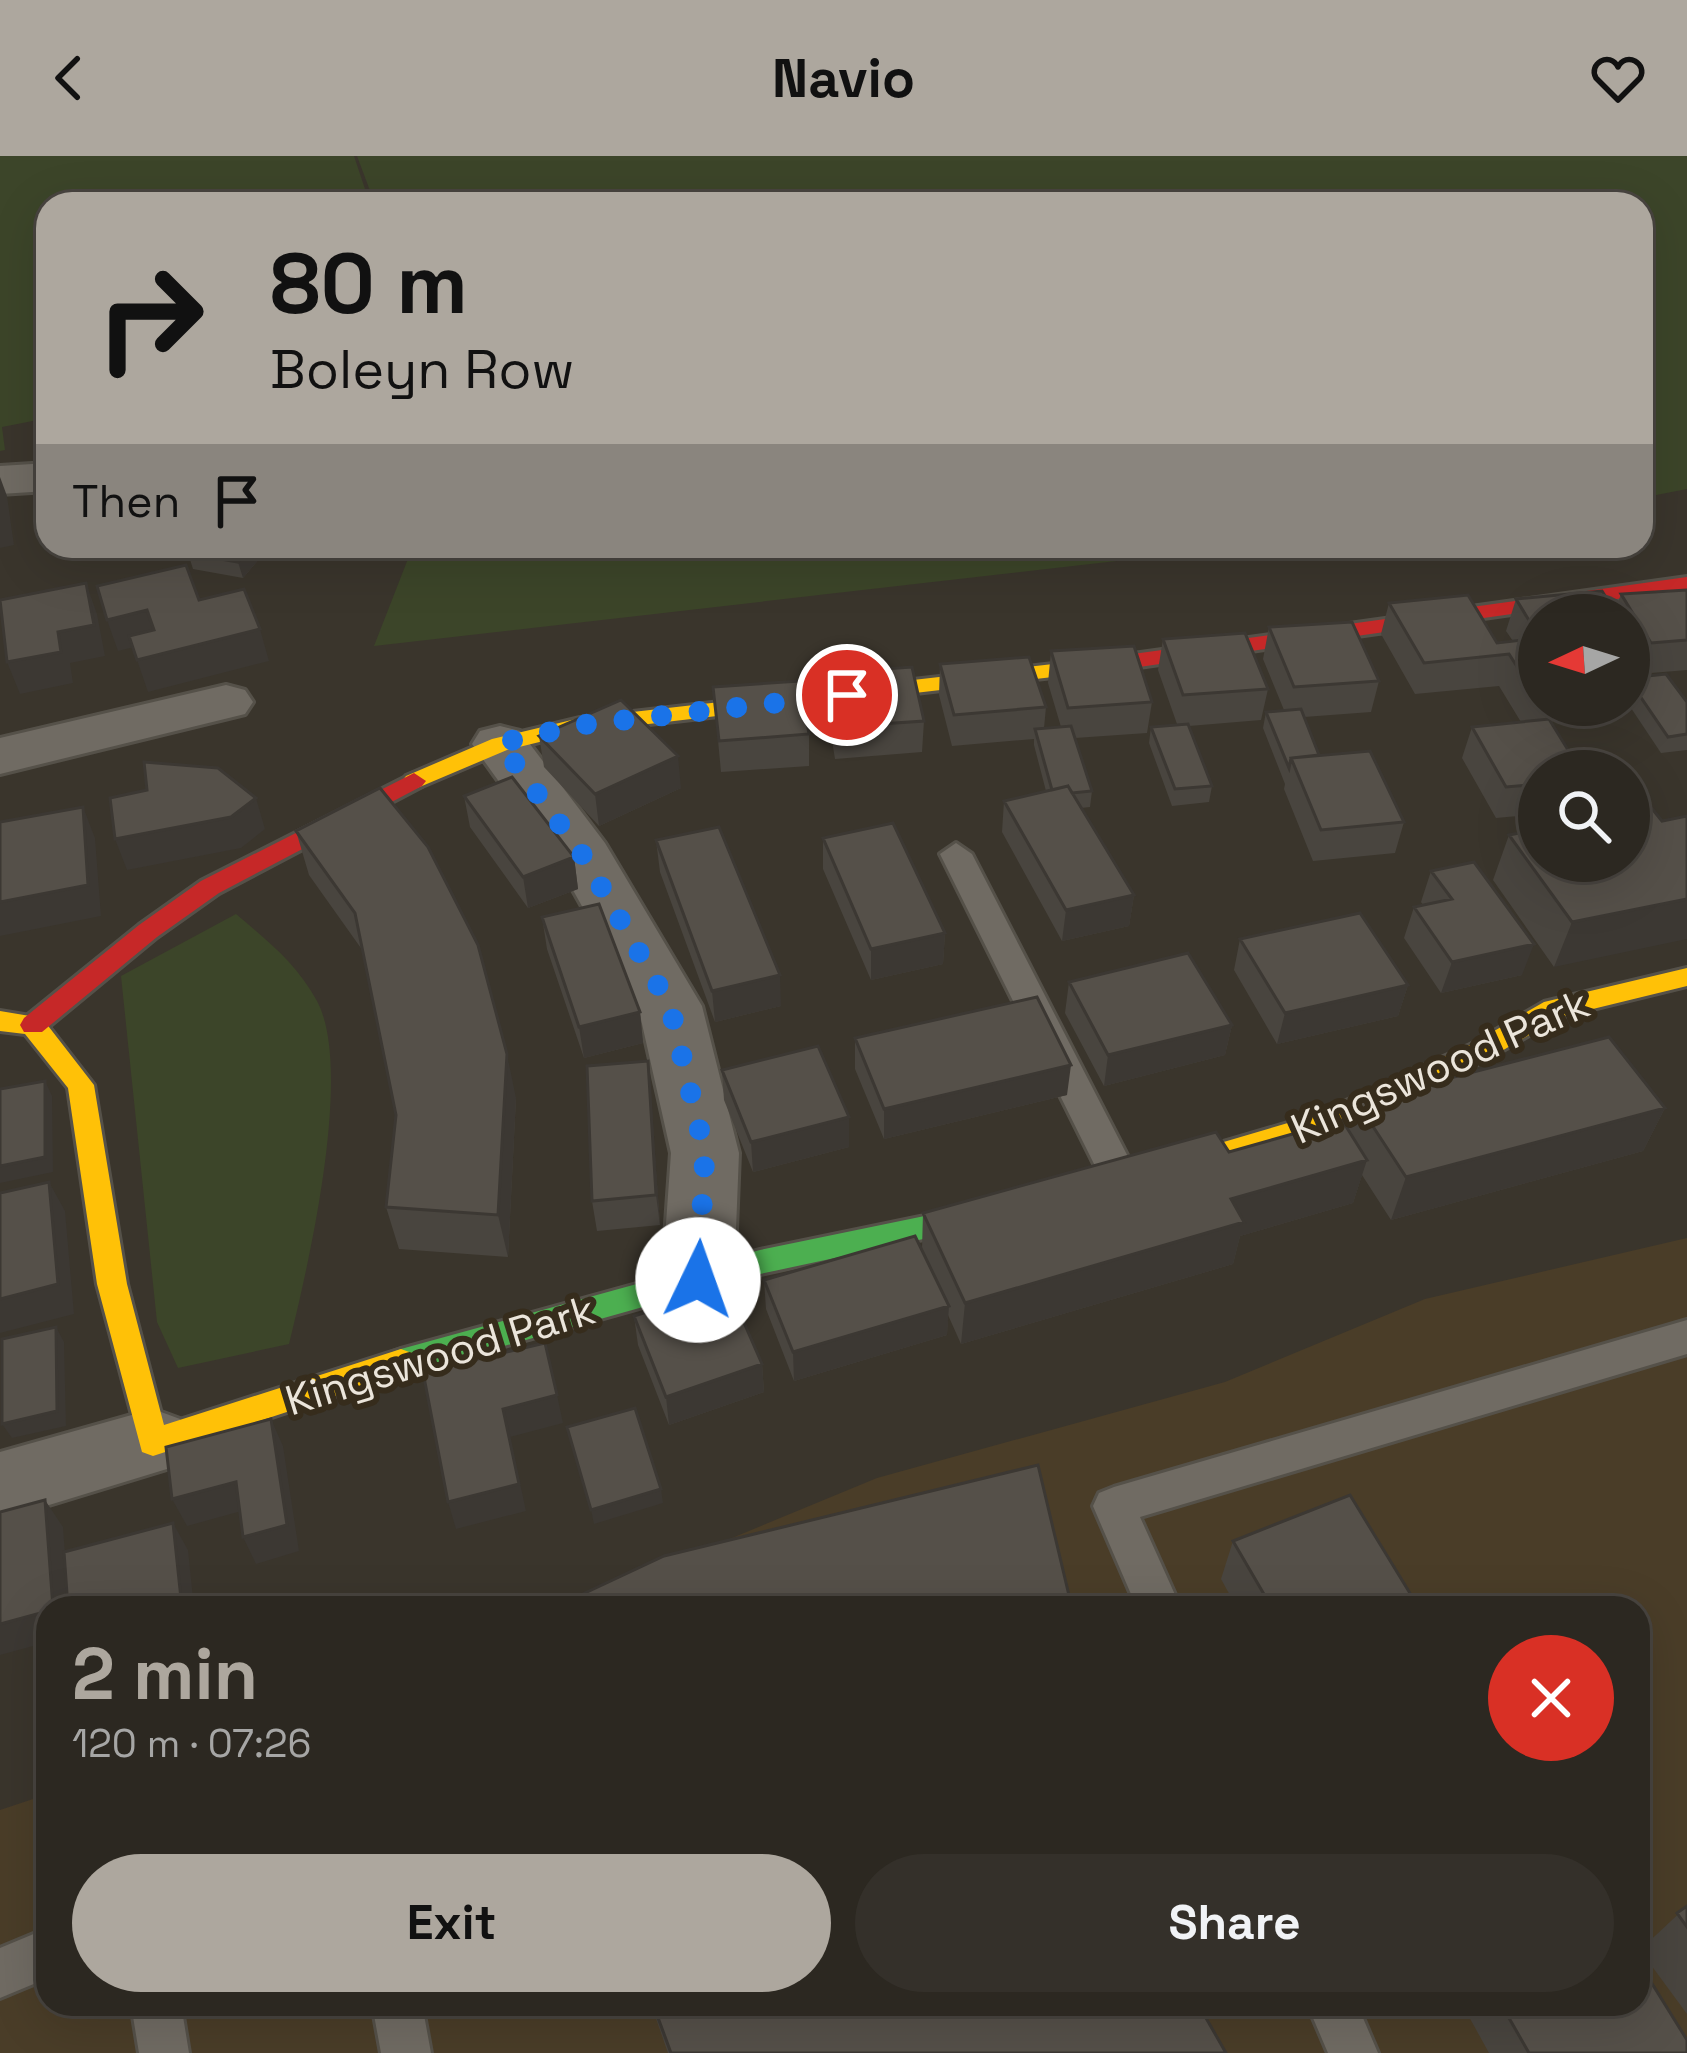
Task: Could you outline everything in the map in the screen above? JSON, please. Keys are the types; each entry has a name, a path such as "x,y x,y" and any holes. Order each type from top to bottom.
{"street":[{"path":"0,480 36,478"},
{"path":"0,1022 33,1025 110,968 148,931 229,878 440,767 500,743 580,725 1152,660 1687,583"},
{"path":"0,755 226,702"},
{"path":"500,743 584,857 670,1006 705,1153 698,1280"},
{"name":"Kingswood Park","path":"1112,1184 1323,1123 1479,1052 1553,1009 1687,977"},
{"path":"33,1025 81,1085 112,1283 152,1442"},
{"name":"Kingswood Park","path":"0,1486 495,1332 698,1280 1038,1203"}],"lane":[{"path":"956,854 1112,1184"},
{"path":"1154,1596 1114,1506 1687,1337"},
{"path":"0,1973 36,1958"},
{"path":"158,2016 164,2053"},
{"path":"399,2016 406,2053"},
{"path":"1337,2016 1353,2053"}],"shaded area":[{"path":"1687,1238 1687,2053 0,2053 0,1810 36,1798 36,2016 1650,2016 1650,1596 592,1596 877,1478 1225,1382 1425,1299"}],"green space":[{"path":"0,156 354,156 366,192 36,192 36,420 2,427 5,450 0,451"},
{"path":"357,156 1687,156 1687,489 1653,496 1653,192 370,192"},
{"path":"408,558 1143,558 374,646"},
{"path":"236,914 291,964 317,1001 327,1032 331,1073 324,1170 289,1344 178,1368 157,1322 121,976"}],"building":[{"path":"186,565 199,600 244,589 260,629 137,660 129,636 154,630 147,610 107,620 97,586"},
{"path":"86,583 94,625 58,632 61,652 7,662 0,600"},
{"path":"1687,590 1687,640 1651,643 1650,594 1621,594"},
{"path":"1468,595 1497,643 1518,640 1518,668 1509,654 1424,663 1389,603"},
{"path":"1352,622 1379,681 1294,687 1269,627"},
{"path":"1245,633 1268,689 1183,695 1163,639"},
{"path":"1134,646 1152,702 1068,708 1051,651"},
{"path":"1029,657 1046,707 954,715 940,664"},
{"path":"912,667 924,721 835,727 826,673"},
{"path":"1666,674 1687,702 1687,734 1668,737 1650,711 1650,676"},
{"path":"800,681 809,734 719,741 713,687"},
{"path":"621,700 678,756 595,794 539,736"},
{"path":"1301,709 1319,755 1291,758 1289,768 1266,712"},
{"path":"1518,722 1518,726 1553,726 1568,750 1518,750 1518,786 1506,787 1472,727"},
{"path":"1188,724 1212,786 1175,789 1151,727"},
{"path":"1071,726 1092,791 1072,793 1068,786 1052,790 1035,729"},
{"path":"1370,751 1404,822 1321,830 1291,758"},
{"path":"144,762 218,768 256,798 231,817 115,839 110,798 147,790"},
{"path":"512,777 574,857 523,877 464,796"},
{"path":"1068,786 1134,895 1066,910 1004,801"},
{"path":"380,788 428,847 478,945 507,1054 498,1215 386,1207 396,1115 355,913 296,831"},
{"path":"1650,806 1662,821 1687,816 1687,899 1572,922 1543,882 1650,882"},
{"path":"83,807 88,885 0,902 0,822"},
{"path":"893,823 945,933 871,949 823,838"},
{"path":"719,827 780,975 712,991 656,840"},
{"path":"1474,862 1534,944 1452,962 1414,907 1452,899 1431,871"},
{"path":"599,904 640,1012 579,1027 542,917"},
{"path":"1360,913 1408,985 1285,1013 1240,939"},
{"path":"1188,953 1232,1025 1108,1055 1069,982"},
{"path":"1037,997 1071,1065 884,1109 855,1038"},
{"path":"1609,1037 1665,1108 1406,1177 1357,1102"},
{"path":"818,1046 849,1117 751,1142 722,1070"},
{"path":"648,1061 656,1195 592,1201 587,1066"},
{"path":"45,1081 45,1157 0,1166 0,1089"},
{"path":"1342,1120 1367,1160 1231,1199 1244,1222 965,1303 923,1213 1216,1132 1229,1152"},
{"path":"49,1182 58,1284 0,1299 0,1193"},
{"path":"915,1236 949,1306 793,1352 764,1280"},
{"path":"728,1286 762,1364 666,1397 634,1316"},
{"path":"56,1327 57,1411 2,1424 2,1339"},
{"path":"545,1343 557,1395 503,1409 519,1484 448,1502 423,1372"},
{"path":"635,1408 661,1489 591,1510 567,1427"},
{"path":"271,1419 287,1525 243,1537 236,1482 172,1499 166,1447"},
{"path":"1038,1465 1069,1596 579,1596 664,1556"},
{"path":"1350,1495 1412,1596 1265,1596 1233,1541"},
{"path":"45,1500 52,1596 36,1596 36,1614 0,1624 0,1512"},
{"path":"173,1523 181,1596 67,1596 64,1552"},
{"path":"1687,1906 1687,1927 1677,1913"},
{"path":"1650,1980 1687,2040 1687,2053 1529,2053 1508,2016 1650,2016"},
{"path":"657,2016 1205,2016 1226,2053 671,2053"}],"traffic: fast":[{"path":"401,1362 760,1262 1012,1209"}],"traffic: slow":[{"path":"414,781 500,744 580,725 1097,666"},
{"path":"1176,1167 1323,1123 1479,1052 1553,1009 1687,977"},
{"path":"0,1021 33,1025 81,1085 112,1284 153,1442 401,1362"}],"traffic: jam":[{"path":"1097,666 1687,583"},
{"path":"33,1025 210,887 414,781"}],"route":[{"path":"698,1280 705,1153 670,1006 584,857 500,743 580,725 847,695"}]}
